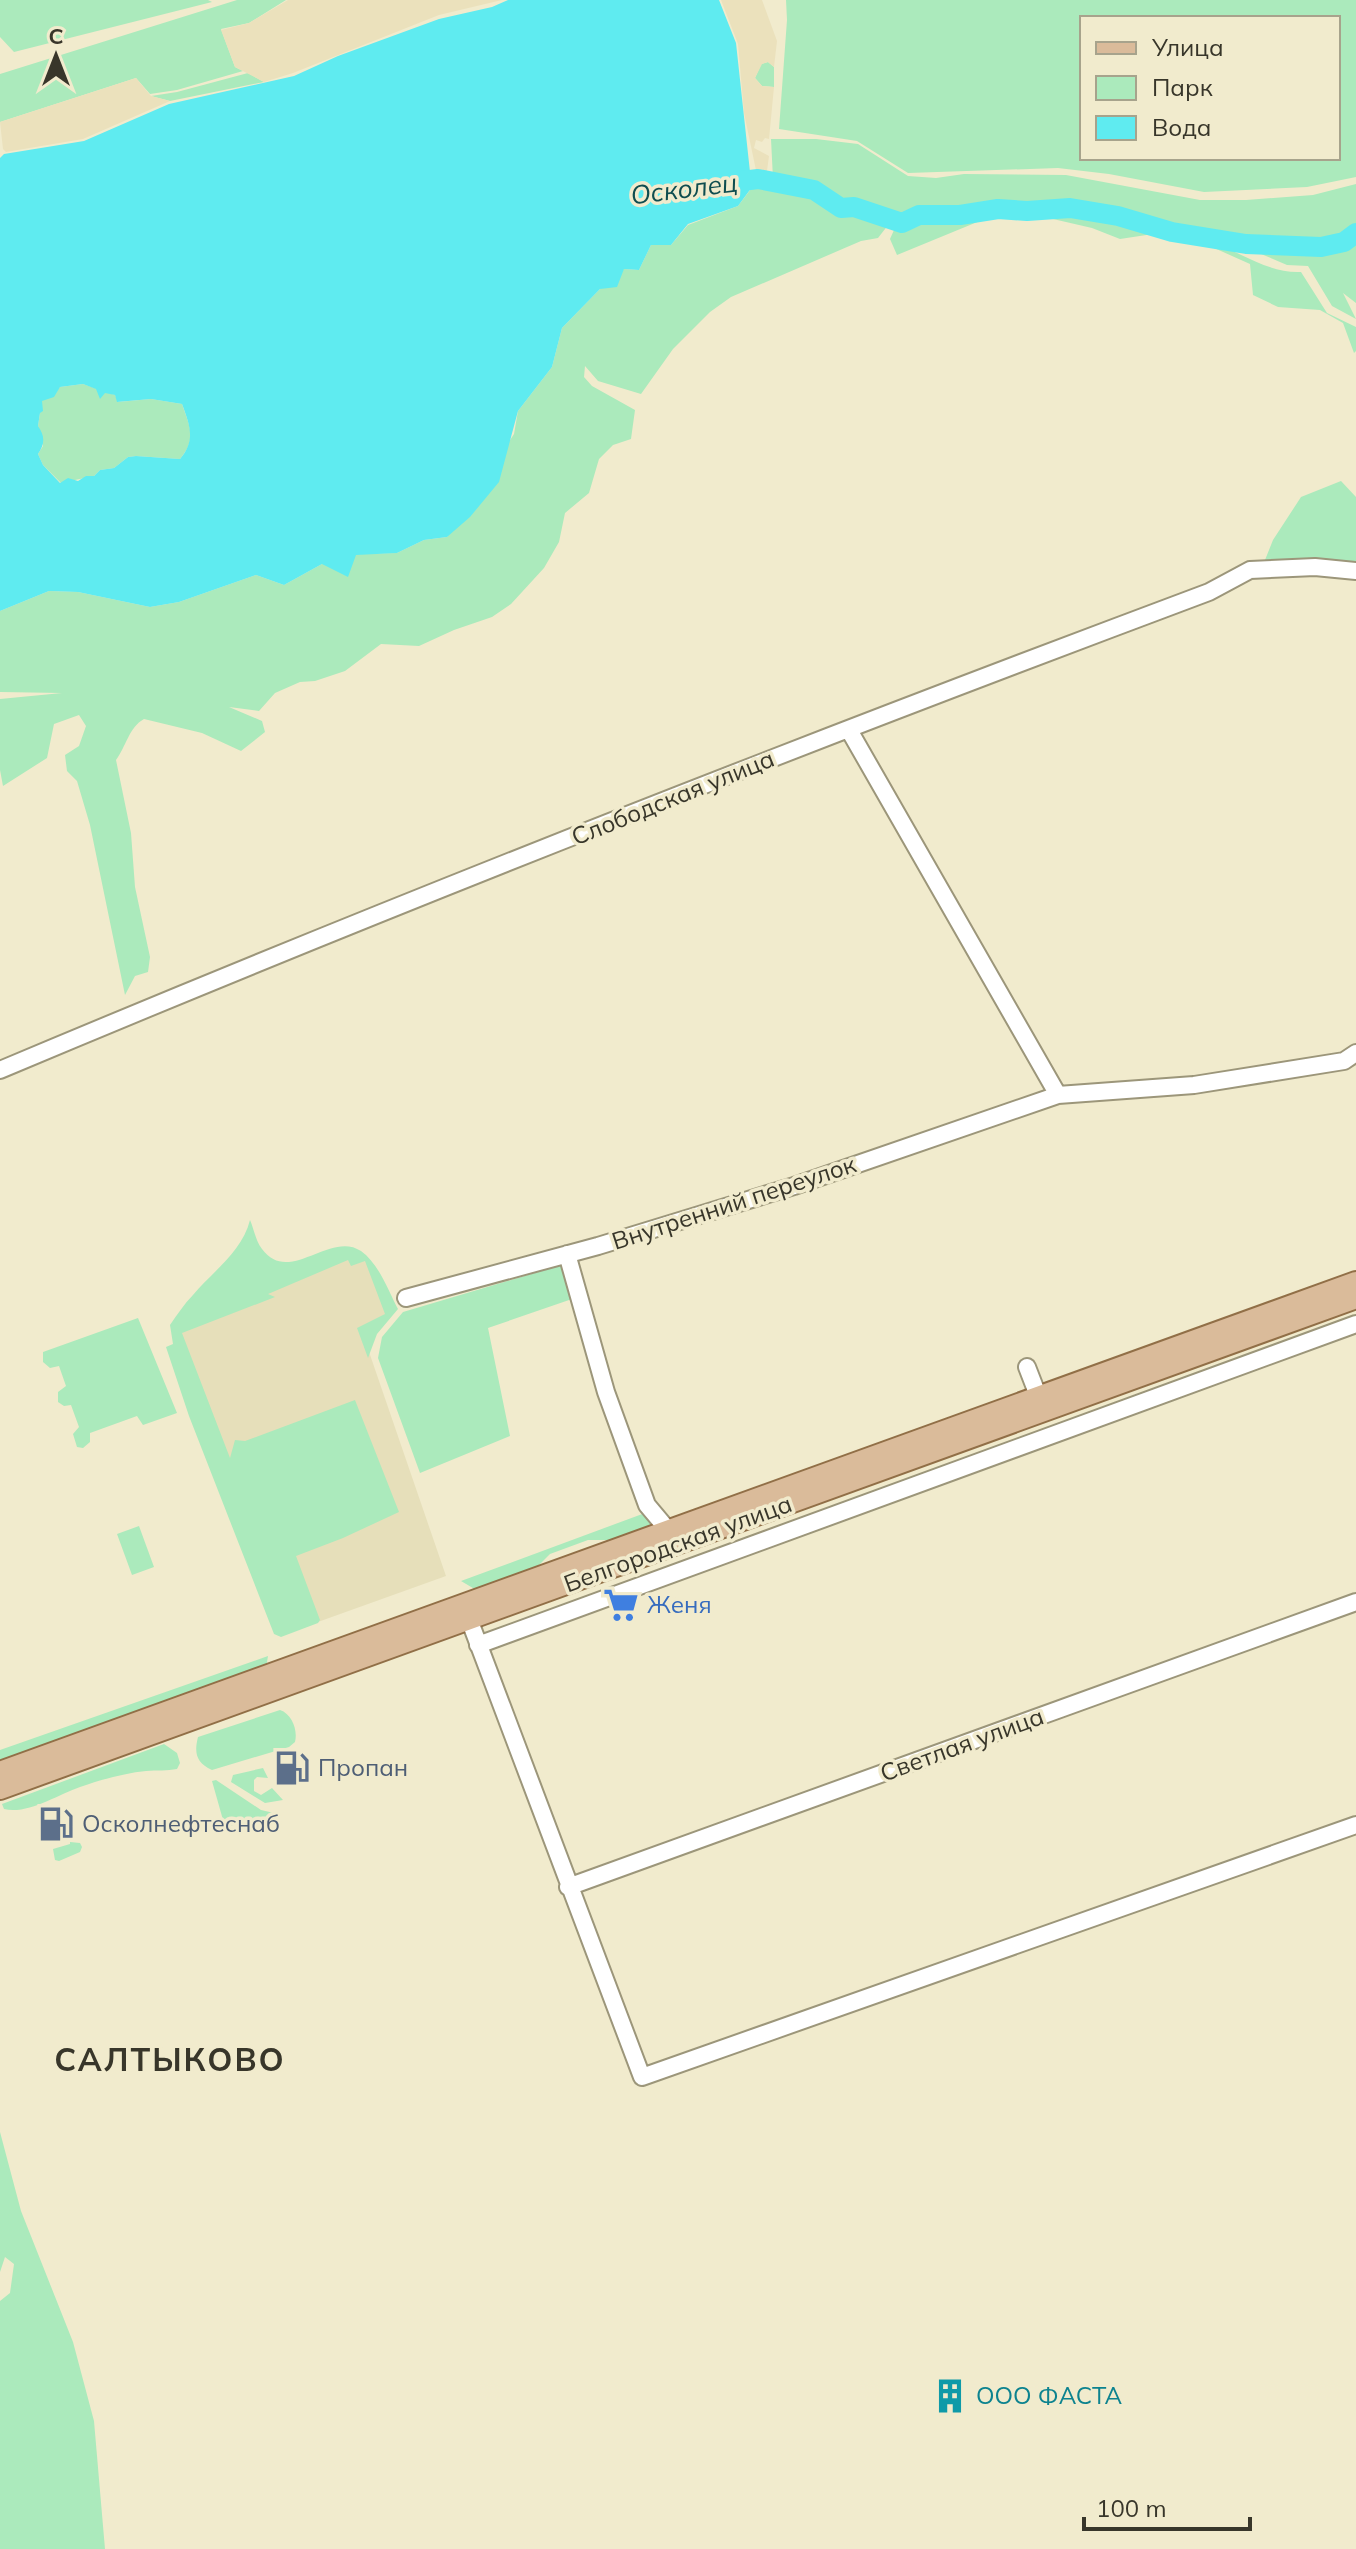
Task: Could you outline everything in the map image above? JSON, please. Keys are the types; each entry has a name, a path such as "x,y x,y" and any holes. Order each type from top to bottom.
{"main road":[{"name":"Белгородская улица","path":"0,1789 469,1619 1042,1404 1356,1282"},
{"name":"Белгородская улица","path":"0,1772 668,1530 1356,1298"}],"street":[{"name":"Слободская улица","path":"0,1070 156,1004 795,749 1209,592 1250,570 1315,567 1356,571"},
{"path":"849,730 1058,1095"},
{"name":"Внутренний переулок","path":"406,1298 794,1186 1058,1095 1194,1085 1344,1061 1356,1053"},
{"path":"567,1254 621,1434 647,1505 668,1530"},
{"path":"478,1645 1356,1324"},
{"path":"1027,1367 1053,1435"},
{"name":"Светлая улица","path":"568,1887 1356,1602"},
{"path":"469,1619 642,2077 1356,1825"}],"shaded area":[{"path":"356,1255 370,1262 391,1315 367,1346 446,1576 290,1632 171,1328"}],"green space":[{"path":"0,0 212,2 14,52 0,37"},
{"path":"237,0 286,0 249,23 221,29 235,67 243,71 177,90 150,94 136,78 0,122 0,74"},
{"path":"786,0 1356,0 1356,177 1307,187 1204,192 1058,168 908,173 857,141 779,129"},
{"path":"768,62 774,67 774,87 762,86 755,78 761,64"},
{"path":"248,73 264,82 170,101 151,96 177,92"},
{"path":"771,139 816,139 858,144 908,176 1066,175 1200,200 1313,195 1356,184 1356,303 1343,293 1356,319 1332,306 1308,266 1287,265 1219,236 1079,205 998,206 961,212 918,211 898,220 859,205 838,202 815,187 773,179"},
{"path":"757,181 812,192 839,210 853,210 892,220 878,238 861,241 731,297 710,312 673,349 641,394 598,381 585,366 584,377 592,386 635,410 631,439 613,445 599,459 589,493 565,513 559,542 544,568 511,604 492,617 419,646 381,644 345,671 315,681 300,682 275,693 259,711 229,707 262,721 265,732 241,751 202,733 144,719 135,727 116,760 131,833 135,887 150,957 148,972 135,976 125,995 90,825 77,781 67,771 65,755 79,746 86,726 79,715 54,724 47,758 3,786 0,770 0,699 62,693 0,692 0,611 49,591 78,592 150,607 179,602 256,575 284,585 322,564 356,554 397,553 424,540 447,537 514,434 518,411 552,367 562,328 624,269 639,270 651,245 671,245 688,225 738,206"},
{"path":"998,212 1084,213 1167,234 1198,238 1275,269 1301,272 1327,313 1356,327 1356,351 1354,353 1343,323 1320,310 1278,307 1253,295 1250,264 1194,239 1153,234 1120,239 1092,228 1040,216 987,218 897,255 890,239 898,221 957,219"},
{"path":"83,384 115,395 118,402 151,399 182,404 190,439 180,459 128,457 114,468 100,470 94,476 61,483 43,465 38,454 43,446 38,426 42,400 60,387"},
{"path":"1341,481 1356,497 1356,565 1269,564 1265,560 1273,540 1301,497"},
{"path":"250,1220 260,1246 273,1259 284,1262 297,1260 336,1247 349,1246 361,1251 378,1270 398,1309 377,1334 368,1358 357,1328 385,1314 365,1261 351,1266 348,1260 268,1294 275,1297 182,1333 230,1458 235,1440 245,1441 355,1400 399,1512 296,1556 320,1620 281,1637 274,1634 189,1416 166,1347 173,1344 170,1325 241,1242"},
{"path":"565,1264 572,1299 488,1328 510,1436 420,1473 378,1358 382,1337 403,1312"},
{"path":"138,1318 177,1413 143,1425 137,1416 90,1433 90,1442 83,1448 77,1447 73,1434 79,1427 71,1405 64,1406 58,1402 58,1392 66,1386 59,1366 50,1368 43,1362 43,1352"},
{"path":"645,1513 651,1526 620,1540 588,1540 550,1554 529,1575 478,1591 461,1581"},
{"path":"139,1526 154,1567 132,1575 117,1534"},
{"path":"268,1656 266,1668 0,1765 0,1750"},
{"path":"280,1710 288,1715 295,1728 295,1742 289,1747 212,1770 199,1761 196,1753 198,1737"},
{"path":"164,1744 177,1753 180,1763 177,1769 113,1777 22,1809 4,1809 2,1804"},
{"path":"263,1768 268,1778 257,1777 254,1791 261,1795 272,1788 283,1800 265,1803 231,1782 233,1775"},
{"path":"216,1780 261,1810 278,1814 225,1827 212,1781"},
{"path":"70,1842 80,1843 80,1852 55,1860 53,1849"},
{"path":"0,2132 21,2211 73,2342 94,2421 105,2549 0,2549 0,2301 10,2293 14,2264 5,2257 0,2272"}],"sand":[{"path":"288,0 502,0 439,15 264,82 235,67 221,30 249,23"},
{"path":"721,0 762,0 777,41 774,67 768,62 762,64 755,78 762,86 774,87 769,139 765,138 762,142 756,140 754,148 769,156 766,178 757,175 744,113 738,44"},
{"path":"136,78 151,96 170,101 83,139 6,152 3,149 0,122"}],"water":[{"path":"508,0 719,0 736,43 750,172 758,179 738,206 688,224 671,245 651,245 639,270 624,269 617,287 600,289 562,328 552,367 518,411 499,482 470,517 447,537 424,540 397,553 356,555 348,577 322,564 284,585 256,575 179,602 150,607 78,592 49,591 0,611 0,158 4,154 84,141 169,104 294,76 338,56 439,19 492,7","holes":["83,384 96,389 100,399 105,393 115,395 117,402 151,399 182,404 190,439 180,459 128,457 114,468 100,470 94,476 78,481 68,478 60,483 43,465 38,454 43,440 38,426 43,411 42,401 54,397 60,387"]}],"waterway":[{"name":"Осколец","path":"734,182 758,179 814,190 841,208 854,207 902,223 919,215 1070,208 1118,216 1172,232 1246,244 1321,247 1344,242 1356,233"}],"place":[{"name":"Женя","path":"621,1605"},
{"name":"Пропан","path":"292,1768"},
{"name":"Осколнефтеснаб","path":"56,1824"},
{"name":"ООО ФАСТА","path":"950,2396"}],"district":[{"name":"САЛТЫКОВО","path":"170,2060"}]}
